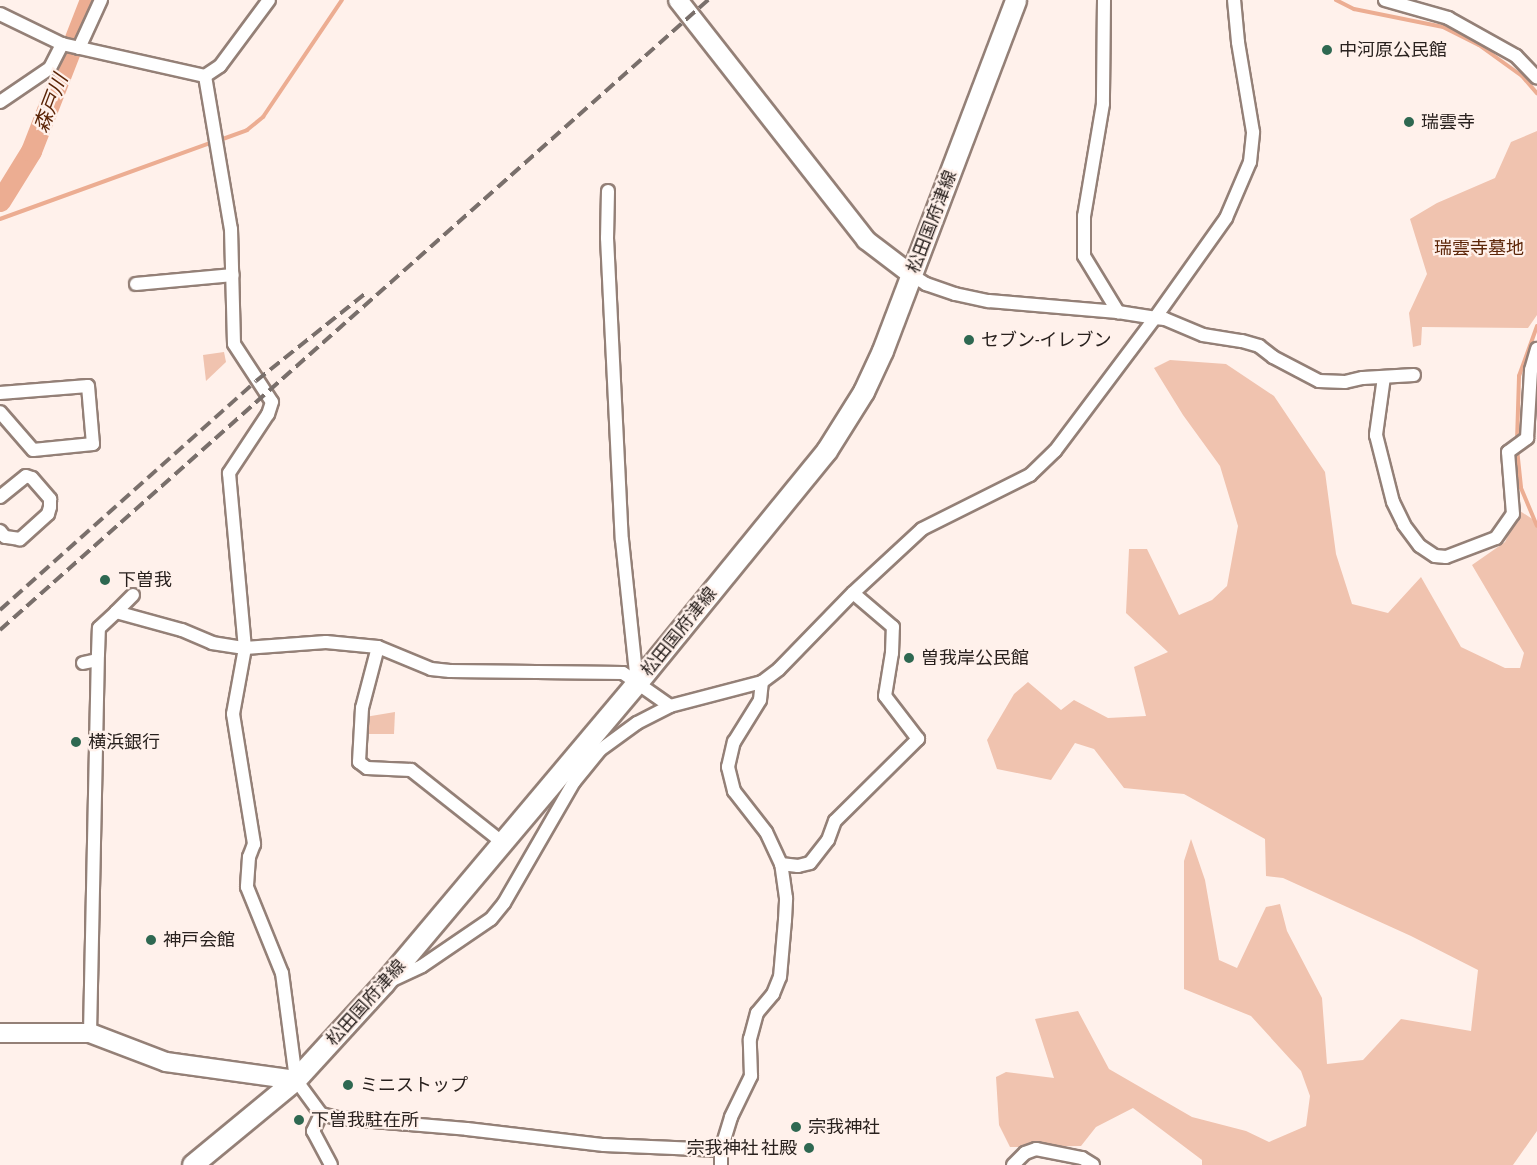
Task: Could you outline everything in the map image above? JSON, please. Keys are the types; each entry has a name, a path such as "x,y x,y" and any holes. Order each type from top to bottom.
{"main road":[{"name":"松田国府津線","path":"193,1165 296,1080 384,984 637,684 827,451 868,381 912,275 1016,0"}],"street":[{"path":"79,48 101,0"},
{"path":"0,14 62,44 206,76 220,66 269,0"},
{"path":"678,0 866,240 926,284 955,294 989,301 1118,312 1165,319 1203,335 1242,340 1258,346 1273,357 1319,381 1346,382 1363,378 1414,375"},
{"path":"1104,0 1102,104 1084,216 1084,256 1118,312"},
{"path":"384,984 422,966 491,919 504,903 574,782 600,750 637,723 670,706 762,682 779,669 853,593 922,529 1030,475 1055,451 1155,318 1226,218 1250,162 1253,132 1238,42 1234,0"},
{"path":"1384,0 1448,18 1516,56 1537,78"},
{"path":"0,102 51,68 62,44"},
{"path":"206,76 231,229 234,344 272,402 268,414 229,473 245,648 233,714 254,844 249,856 247,887 282,973 296,1080 321,1114 337,1118 468,1129 604,1145 721,1150"},
{"path":"608,191 607,238 622,540 637,684"},
{"path":"136,284 233,276"},
{"path":"1384,377 1377,427 1378,449 1400,517 1426,552 1446,557 1496,538 1513,514 1508,452 1524,443 1527,438 1531,370 1537,349"},
{"path":"0,393 88,386 93,444 33,450 0,412"},
{"path":"0,497 26,476 32,478 50,499 48,514 20,539 5,537 0,531"},
{"path":"781,864 798,866 810,863 828,840 835,821 918,739 885,696 892,653 893,627 853,593"},
{"path":"90,1033 99,628 134,595"},
{"path":"116,612 182,630 212,643 245,648 326,642 378,647 432,669 450,671 623,673 630,675 637,684 670,706"},
{"path":"378,647 362,708 359,762 367,768 411,770 503,843"},
{"path":"82,663 98,660"},
{"path":"721,1165 721,1150 731,1117 751,1076 750,1039 757,1013 773,994 780,977 786,898 781,864 766,832 734,792 728,767 734,742 760,700 762,682"},
{"path":"0,1033 90,1033 166,1062 296,1080"},
{"path":"321,1114 313,1131 331,1165"},
{"path":"1013,1165 1025,1153 1036,1149 1082,1158 1093,1165"}],"green space":[{"name":"瑞雲寺墓地","path":"1537,131 1537,315 1528,328 1422,327 1421,345 1413,347 1409,313 1427,274 1410,219 1437,203 1495,178 1511,142"},
{"path":"224,352 226,362 206,381 203,355"},
{"path":"1170,360 1226,364 1274,396 1325,472 1336,554 1352,604 1388,613 1421,577 1461,647 1505,668 1520,668 1524,653 1472,565 1505,542 1520,511 1537,522 1537,1131 1513,1165 1202,1165 1202,1160 1133,1108 1096,1127 1081,1146 1010,1147 999,1125 996,1077 1006,1072 1054,1078 1035,1019 1078,1011 1109,1069 1192,1117 1246,1131 1269,1142 1306,1126 1310,1096 1301,1071 1251,1016 1184,989 1184,861 1191,839 1205,880 1219,960 1237,968 1266,907 1280,904 1287,931 1322,998 1327,1064 1363,1060 1401,1019 1471,1031 1478,970 1411,936 1283,878 1266,876 1265,839 1184,794 1124,788 1094,749 1075,743 1051,780 997,769 987,740 1014,694 1028,682 1061,710 1074,700 1108,718 1146,716 1134,667 1168,652 1126,613 1129,549 1147,549 1179,615 1212,600 1227,586 1238,526 1220,466 1183,415 1154,368"},
{"path":"395,712 394,734 364,734 365,717"}],"waterway":[{"name":"森戸川","path":"0,201 31,151 90,0"},
{"path":"220,140 247,130 263,117 342,0"},
{"path":"1336,0 1354,9 1443,27 1479,45 1522,76 1537,93"},
{"path":"0,219 213,142"},
{"path":"1517,441 1519,376 1537,326"},
{"path":"1517,449 1521,488 1537,526"}],"railway":[{"path":"0,630 708,0"},
{"path":"0,610 256,381 366,293"}],"place":[{"name":"中河原公民館","path":"1327,50"},
{"name":"瑞雲寺","path":"1409,122"},
{"name":"セブン-イレブン","path":"969,340"},
{"name":"下曽我","path":"105,580"},
{"name":"曽我岸公民館","path":"909,658"},
{"name":"横浜銀行","path":"76,742"},
{"name":"神戸会館","path":"151,940"},
{"name":"ミニストップ","path":"348,1085"},
{"name":"下曽我駐在所","path":"299,1120"},
{"name":"宗我神社","path":"796,1127"},
{"name":"宗我神社 社殿","path":"809,1148"}]}
